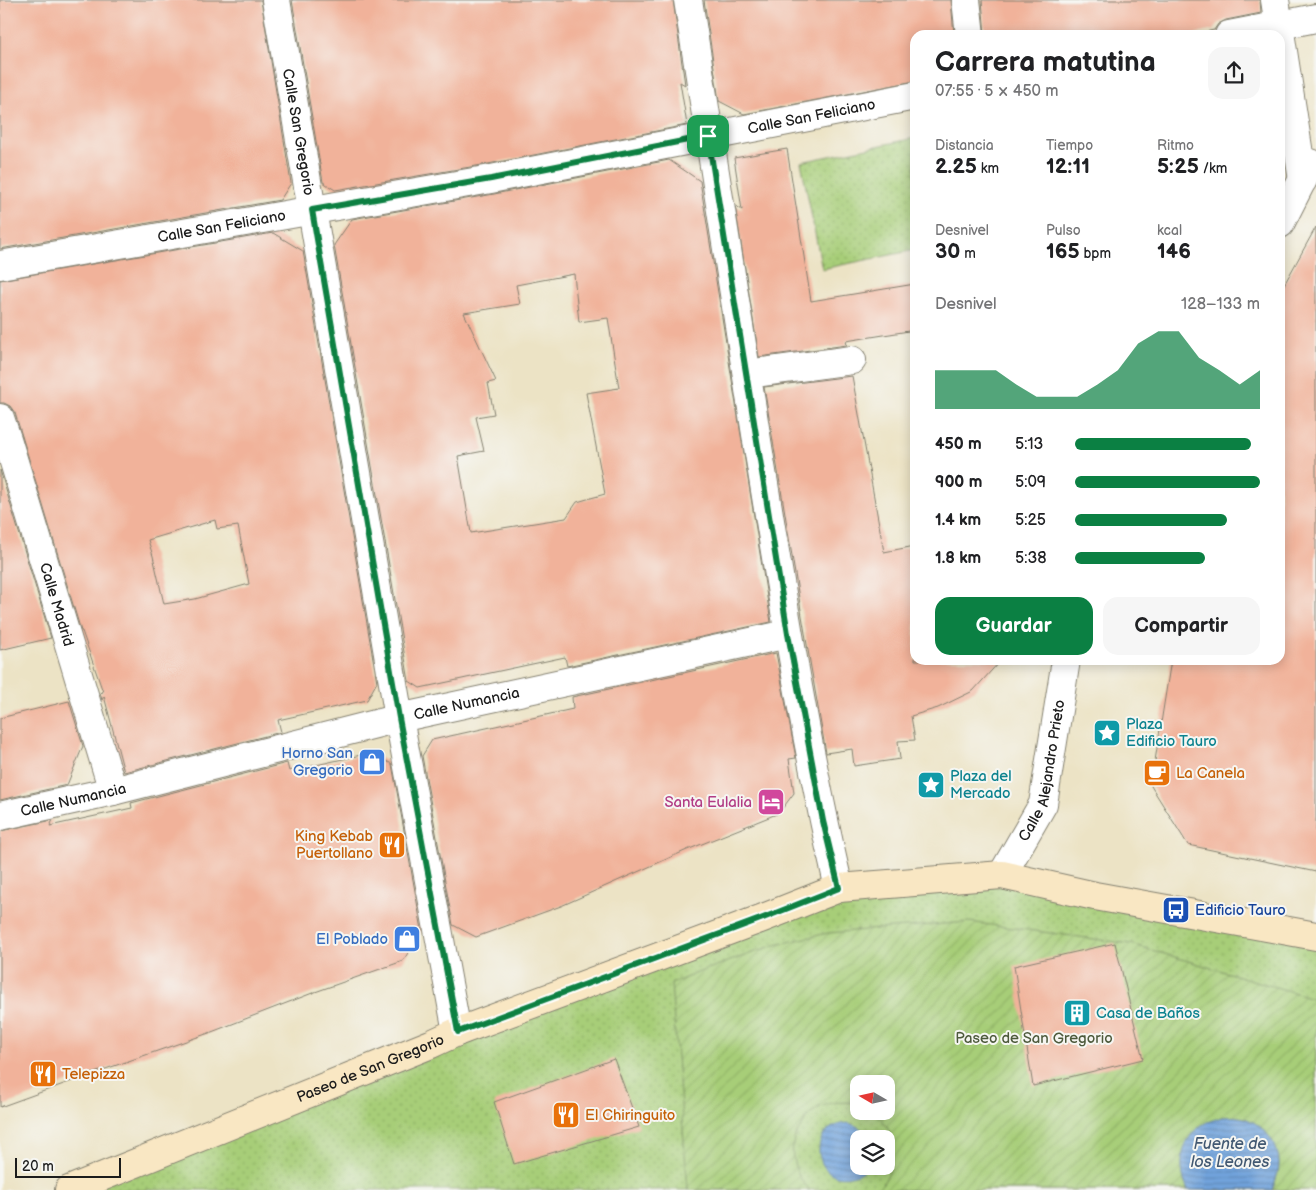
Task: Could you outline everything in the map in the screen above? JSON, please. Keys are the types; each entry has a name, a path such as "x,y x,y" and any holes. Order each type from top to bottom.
{"main road":[{"name":"Paseo de San Gregorio","path":"69,1190 458,1032 839,888 1002,875 1095,896 1316,936"}],"street":[{"name":"Calle San Gregorio","path":"276,0 399,718 458,1032"},
{"path":"688,0 788,634 823,821 839,888"},
{"path":"966,0 969,30"},
{"path":"1240,30 1277,13 1316,18"},
{"path":"1277,13 1280,30"},
{"path":"1285,64 1303,180"},
{"name":"Calle San Feliciano","path":"0,265 491,179 910,97"},
{"path":"1285,214 1316,154"},
{"path":"747,374 852,360"},
{"name":"Calle Madrid","path":"3,435 113,791"},
{"name":"Calle Numancia","path":"0,816 113,791 399,718 788,634"},
{"name":"Calle Alejandro Prieto","path":"1002,875 1043,804 1065,665"}],"green space":[{"path":"910,139 910,251 822,269 801,162"},
{"name":"Paseo de San Gregorio","path":"1002,875 1316,936 1316,1190 69,1190 839,888"},
{"path":"969,922 1131,944 1316,999 1316,1190 1272,1190 1278,1174 1279,1163 1278,1155 1271,1140 1253,1122 1238,1117 1222,1117 1184,1181 1188,1190 876,1190 888,1175 895,1175 895,1130 888,1130 882,1120 895,1120 895,1075 850,1075 850,1102 824,1105 819,1108 808,1116 795,1136 793,1160 801,1180 810,1190 688,1190 671,984 775,945 828,933"}],"water":[{"name":"Fuente de los Leones","path":"1222,1117 1238,1117 1253,1122 1272,1140 1276,1147 1279,1163 1278,1174 1272,1190 1188,1190 1182,1171 1183,1152 1186,1143 1198,1128 1207,1122"},
{"path":"847,1123 862,1130 850,1130 850,1175 855,1175 838,1176 828,1172 822,1164 819,1154 820,1143 825,1134 834,1126"}],"building":[{"path":"0,0 261,0 291,183 280,200 0,249"},
{"path":"292,0 673,0 685,85 680,82 687,125 488,164 335,190 323,182"},
{"path":"704,0 951,0 954,30 910,30 910,82 744,114 719,101"},
{"path":"982,0 1260,0 1261,13 1226,20 1218,24 1214,30 985,30"},
{"path":"787,149 811,301 910,285 910,331 846,341 847,345 759,357 735,205 742,210 734,158"},
{"path":"669,160 700,181 771,622 567,666 565,657 420,688 409,681 334,245 352,219","holes":["574,274 579,322 608,318 619,388 586,393 605,494 577,502 566,518 471,533 458,456 484,451 476,417 494,414 488,383 496,381 464,313 520,304 516,285"]},
{"path":"1316,227 1316,872 1188,845 1151,786 1170,665 1285,665 1285,283"},
{"path":"273,233 303,251 377,682 367,700 278,720 281,732 124,772 104,696 102,700 100,693 103,692 81,631 15,413 10,406 0,403 0,280","holes":["215,520 217,529 238,526 249,584 195,599 164,604 148,540"]},
{"path":"852,376 884,552 910,547 910,665 996,665 973,691 938,708 911,716 915,740 898,741 900,759 854,766 852,749 826,753 764,387"},
{"path":"0,470 51,638 0,650"},
{"path":"776,653 796,758 789,759 794,793 779,813 687,850 561,906 476,937 453,925 422,756 432,740 573,709 572,697"},
{"path":"69,701 83,746 67,785 0,800 0,718"},
{"path":"370,753 392,764 422,930 403,961 315,992 209,1033 0,1107 0,831 53,820 50,826 132,808 131,803 287,763 289,771"},
{"name":"Casa de Baños","path":"1115,943 1143,1059 1033,1086 1014,966"},
{"name":"El Chiringuito","path":"614,1059 639,1127 514,1164 494,1102"}],"place":[{"name":"Plaza Edificio Tauro","path":"1107,733"},
{"name":"Horno San Gregorio","path":"372,762"},
{"name":"La Canela","path":"1157,773"},
{"name":"Plaza del Mercado","path":"931,785"},
{"name":"Santa Eulalia","path":"771,802"},
{"name":"King Kebab Puertollano","path":"392,845"},
{"name":"Edificio Tauro","path":"1176,910"},
{"name":"El Poblado","path":"407,939"},
{"name":"Casa de Baños","path":"1077,1013"},
{"name":"Telepizza","path":"43,1074"},
{"name":"El Chiringuito","path":"566,1115"}],"route":[{"path":"708,136 788,634 823,821 839,888 458,1032 399,718 312,210 491,179 708,136"}]}
